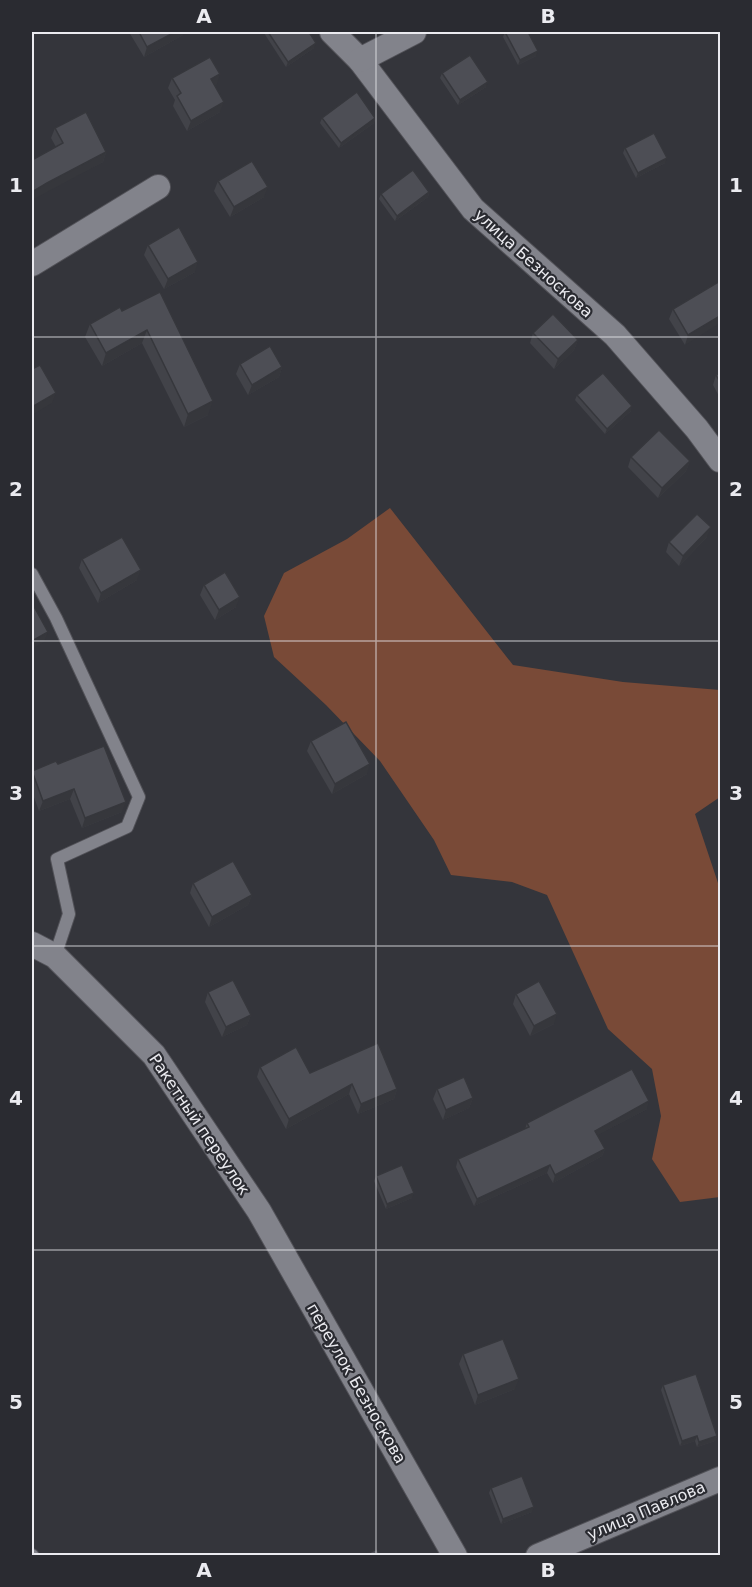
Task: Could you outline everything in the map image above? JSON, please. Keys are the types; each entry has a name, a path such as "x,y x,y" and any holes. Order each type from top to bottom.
{"street":[{"name":"улица Безноскова","path":"332,32 360,60 472,209 615,335 697,429 720,460"},
{"path":"360,60 414,32"},
{"path":"32,264 158,187"},
{"name":"Ракетный переулок","path":"32,944 55,956 154,1055 259,1211"},
{"name":"переулок Безноскова","path":"259,1211 455,1556"},
{"name":"улица Павлова","path":"538,1556 720,1479"}],"lane":[{"path":"32,574 56,618 139,797 127,827 57,859 69,914 55,956"}],"shaded area":[{"path":"390,508 513,665 623,682 720,690 720,797 695,814 720,889 720,1197 680,1202 652,1159 661,1116 652,1069 608,1029 547,895 512,882 451,875 434,840 380,761 326,705 274,657 264,616 284,573 347,539"}],"building":[{"path":"139,32 175,32 147,47"},
{"path":"268,32 309,32 316,43 288,62"},
{"path":"505,32 528,32 538,51 520,60"},
{"path":"470,55 488,82 460,100 442,73"},
{"path":"210,57 220,74 211,79 224,102 191,121 177,96 181,93 172,78"},
{"path":"357,92 375,118 341,143 322,118"},
{"path":"86,112 106,152 32,192 32,160 63,143 55,128"},
{"path":"654,133 667,158 638,173 625,148"},
{"path":"252,161 268,187 234,207 218,181"},
{"path":"413,170 429,192 397,216 381,194"},
{"path":"179,227 198,262 168,279 148,245"},
{"path":"720,281 720,316 688,335 673,309"},
{"path":"160,292 213,401 188,414 147,330 106,353 90,324 120,307 122,311"},
{"path":"553,314 578,340 558,359 533,333"},
{"path":"270,346 282,367 252,385 240,364"},
{"path":"40,365 56,393 32,407 32,369"},
{"path":"603,373 632,406 607,429 577,395"},
{"path":"659,430 690,461 662,488 631,457"},
{"path":"697,514 711,527 683,556 669,542"},
{"path":"122,537 141,570 101,593 82,559"},
{"path":"225,572 240,597 219,610 204,585"},
{"path":"32,603 48,632 32,641"},
{"path":"346,722 370,764 335,784 311,741"},
{"path":"104,746 126,802 85,818 74,789 43,801 32,771 56,761 58,764"},
{"path":"233,861 252,895 212,917 193,883"},
{"path":"233,980 251,1015 226,1027 208,992"},
{"path":"539,981 557,1014 534,1026 516,994"},
{"path":"378,1043 397,1089 361,1104 352,1084 289,1119 260,1067 296,1047 310,1073"},
{"path":"632,1069 649,1101 595,1131 605,1149 555,1175 550,1165 477,1199 458,1159 529,1127 527,1123"},
{"path":"464,1077 473,1098 446,1110 437,1089"},
{"path":"402,1165 414,1193 387,1204 376,1176"},
{"path":"503,1339 519,1379 478,1395 463,1354"},
{"path":"696,1374 717,1436 699,1442 697,1436 682,1441 663,1385"},
{"path":"522,1476 534,1507 503,1519 491,1488"},
{"path":"377,1549 380,1556 362,1556"}]}
